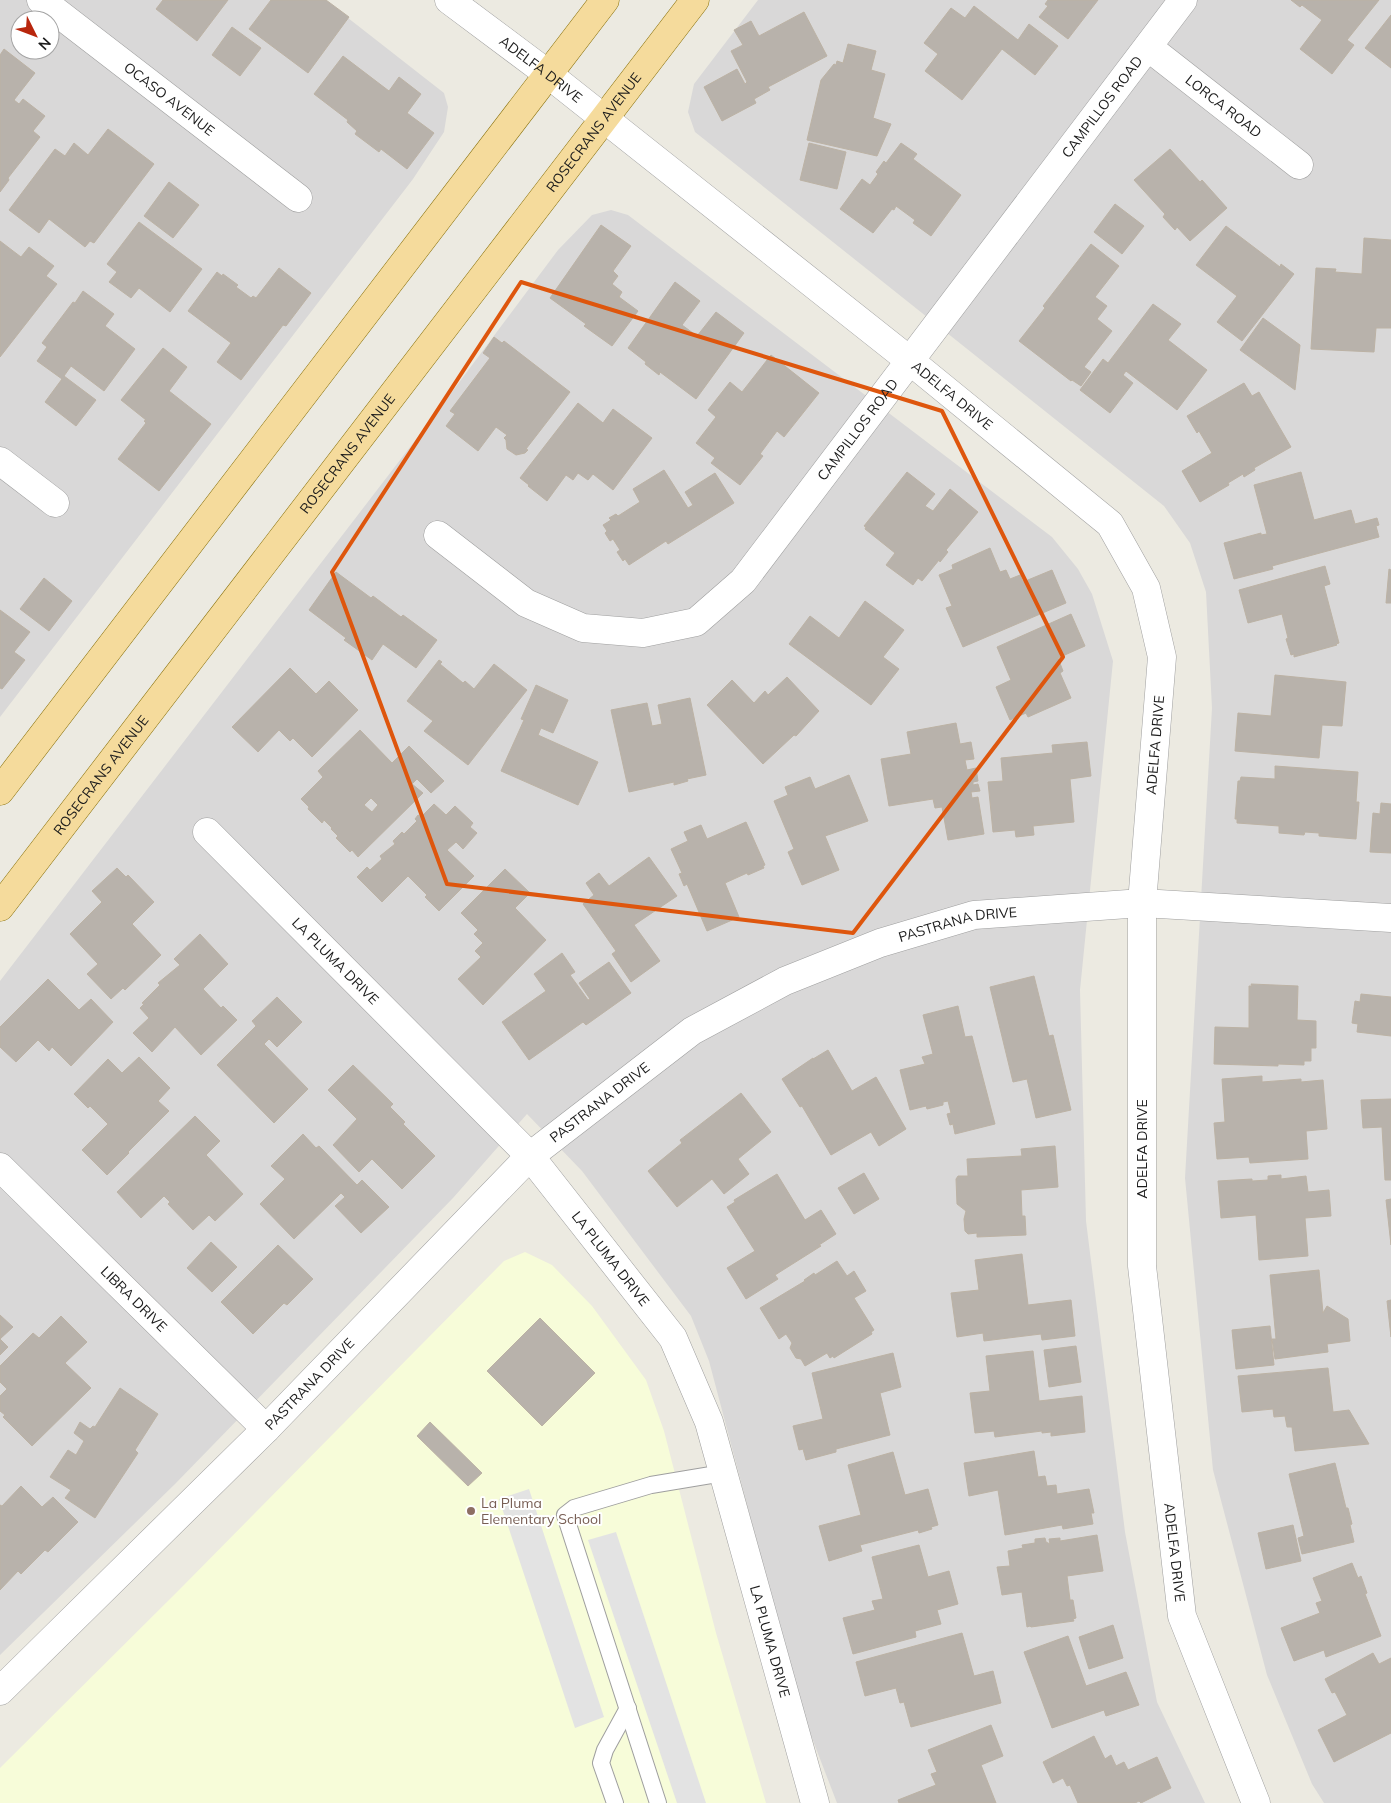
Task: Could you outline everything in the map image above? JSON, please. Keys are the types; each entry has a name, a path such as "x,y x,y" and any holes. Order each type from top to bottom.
{"main road":[{"path":"0,791 605,0"},
{"name":"ROSECRANS AVENUE","path":"0,907 695,0"}],"street":[{"name":"OCASO AVENUE","path":"41,0 298,198"},
{"name":"ADELFA DRIVE","path":"449,0 604,118 909,360 1110,524 1146,588 1162,657 1142,903 1142,1266 1182,1616 1256,1803"},
{"name":"CAMPILLOS ROAD","path":"438,535 526,603 583,628 643,633 696,622 743,581 1183,0"},
{"name":"LORCA ROAD","path":"1148,47 1300,164"},
{"path":"0,461 55,503"},
{"name":"LA PLUMA DRIVE","path":"207,832 530,1156 673,1338 709,1422 815,1803"},
{"name":"PASTRANA DRIVE","path":"0,1691 266,1429 530,1156 692,1031 785,981 880,943 974,915 1142,903 1391,918"},
{"name":"LIBRA DRIVE","path":"0,1167 266,1429"}],"lane":[{"path":"658,1803 565,1515 574,1508 651,1485 723,1474"},
{"path":"615,1803 601,1763 605,1750 628,1708"}],"highlighted area":[{"path":"521,282 942,411 1063,657 853,933 447,884 332,572"}],"shaded area":[{"path":"0,0 325,0 444,93 448,107 444,132 413,179 0,717"},
{"path":"758,0 1391,0 1391,1803 1324,1803 1312,1784 1267,1675 1213,1470 1185,1178 1212,708 1206,592 1190,543 1164,506 695,132 688,112 694,84"},
{"path":"611,210 628,215 1052,537 1078,569 1092,594 1113,661 1080,990 1086,1221 1125,1532 1157,1702 1205,1803 837,1803 802,1712 709,1361 691,1316 582,1171 527,1114 453,1198 175,1484 0,1655 0,981 440,408 558,250 592,215"},
{"name":"La Pluma Elementary School","path":"525,1252 552,1265 592,1306 646,1380 664,1431 716,1633 766,1803 0,1803 0,1768 504,1261"},
{"path":"529,1489 604,1717 575,1728 499,1499"},
{"path":"616,1532 706,1803 677,1803 588,1540"}],"building":[{"path":"163,0 228,0 197,41 156,9"},
{"path":"271,0 326,0 349,17 308,73 249,29"},
{"path":"1048,0 1098,0 1068,39 1039,17 1048,6 1045,4"},
{"path":"1291,0 1379,0 1347,40 1354,45 1332,74 1300,49 1322,20 1302,5 1300,7"},
{"path":"974,6 1018,40 1029,24 1058,46 1035,75 1002,49 962,100 925,71 938,54 924,43 951,8 965,18"},
{"path":"804,12 827,56 768,87 770,90 754,99 756,103 722,121 704,87 737,69 745,84 747,82 731,51 743,45 734,30 751,21 759,36"},
{"path":"1391,15 1391,68 1365,48"},
{"path":"232,27 261,48 240,76 212,55"},
{"path":"848,44 876,51 871,70 885,74 873,118 891,124 877,156 807,140 821,80 834,64 836,65 837,61 843,63"},
{"path":"4,49 10,54 10,60 18,60 35,73 14,100 19,104 23,99 45,116 33,131 40,137 8,178 9,180 0,192 0,55"},
{"path":"343,56 389,91 399,77 421,94 407,113 434,133 407,169 381,149 379,152 355,134 357,131 347,122 348,120 314,94"},
{"path":"108,129 154,164 94,243 90,241 85,247 49,219 39,233 9,210 55,149 65,156 74,143 88,155"},
{"path":"809,143 846,152 837,189 800,180"},
{"path":"901,143 917,154 913,159 961,195 931,236 913,223 915,220 896,206 873,233 840,209 862,179 870,185 884,161 886,163"},
{"path":"1170,149 1227,208 1190,241 1177,227 1175,230 1163,217 1165,214 1134,180"},
{"path":"169,182 199,205 173,238 144,216"},
{"path":"1115,204 1144,226 1122,254 1094,232"},
{"path":"139,222 202,269 170,312 139,288 131,298 109,282 117,272 107,264"},
{"path":"601,225 631,246 613,271 618,276 612,284 622,292 619,297 638,311 612,346 550,298"},
{"path":"1226,226 1280,267 1281,264 1294,274 1242,341 1217,322 1237,296 1196,265"},
{"path":"1364,238 1391,240 1391,328 1376,328 1374,352 1311,349 1316,268 1336,269 1335,272 1362,274"},
{"path":"0,241 21,257 29,247 54,266 46,276 57,284 0,357"},
{"path":"1091,244 1119,266 1095,297 1107,306 1097,319 1112,331 1084,367 1091,372 1081,386 1071,381 1019,341 1045,308 1043,306"},
{"path":"279,268 311,293 286,326 283,325 241,380 217,362 231,343 188,311 217,272 238,285 236,287 251,298 253,296 256,298"},
{"path":"675,282 700,301 682,325 697,336 716,312 744,333 696,399 660,372 659,375 628,348"},
{"path":"83,291 114,314 105,326 135,349 104,391 71,366 64,376 96,400 76,426 45,402 62,379 37,361 47,347 42,343"},
{"path":"1153,304 1181,324 1168,340 1207,370 1177,410 1126,371 1123,375 1133,383 1110,413 1080,390 1103,359 1108,363"},
{"path":"1263,318 1300,345 1295,390 1240,350"},
{"path":"494,337 502,343 504,341 570,392 526,449 528,450 525,453 516,455 507,449 504,438 507,435 496,427 478,451 446,426 455,414 450,411 490,358 483,353"},
{"path":"163,348 187,367 169,391 211,424 159,491 118,459 146,423 144,421 146,420 121,400"},
{"path":"771,355 819,393 784,437 777,431 760,454 763,456 740,485 711,463 715,458 696,443 716,417 708,410 730,382 742,392"},
{"path":"1244,383 1252,396 1259,392 1291,447 1254,468 1255,470 1244,477 1243,474 1228,483 1229,485 1200,502 1182,471 1212,453 1199,431 1197,433 1187,416"},
{"path":"578,403 603,423 613,409 652,438 613,490 593,474 588,480 578,473 573,480 566,475 547,501 520,478"},
{"path":"664,470 688,508 693,505 685,492 715,473 734,503 668,544 666,541 629,565 625,559 623,561 617,552 620,550 613,539 610,541 603,525 611,520 609,518 616,514 618,516 640,502 633,489"},
{"path":"907,472 935,494 925,506 933,511 950,489 978,512 946,550 948,552 940,562 939,560 922,581 918,578 913,585 886,565 895,553 865,529 866,527 864,526"},
{"path":"1301,472 1314,520 1351,510 1355,524 1377,518 1379,525 1376,526 1379,537 1272,566 1273,569 1234,579 1224,543 1261,533 1261,535 1267,534 1254,485"},
{"path":"990,548 1000,572 1006,570 1010,579 1020,575 1023,582 1052,570 1066,603 963,647 946,608 952,606 939,575 953,569 952,565"},
{"path":"1325,566 1330,584 1324,586 1339,643 1294,657 1294,654 1291,655 1286,639 1288,638 1282,614 1248,623 1239,590"},
{"path":"1389,569 1391,570 1391,603 1386,603"},
{"path":"336,572 371,598 373,596 401,617 403,615 437,640 416,668 383,644 372,660 344,640 346,638 309,610"},
{"path":"44,578 72,601 49,631 20,609"},
{"path":"865,601 904,630 883,657 899,669 871,705 789,644 810,616 839,638"},
{"path":"0,610 30,632 14,652 25,660 2,689 0,688"},
{"path":"1071,614 1085,646 1058,658 1063,671 1060,673 1071,698 1028,717 1026,713 1010,720 996,687 1011,680 997,647"},
{"path":"439,660 442,662 440,664 463,683 465,681 474,689 494,664 527,690 468,765 424,731 433,721 407,701"},
{"path":"290,668 316,694 329,681 358,710 312,757 293,738 290,741 279,730 258,752 232,727"},
{"path":"1275,675 1346,682 1342,726 1322,725 1319,758 1235,751 1238,713 1271,716"},
{"path":"787,677 819,711 796,736 794,735 763,764 707,705 732,680 754,703 765,691 768,695"},
{"path":"536,685 568,700 553,733 541,728 538,735 598,762 578,805 501,771 524,720 521,719"},
{"path":"690,698 706,775 687,779 688,781 674,785 674,782 629,792 611,710 647,703 652,726 662,724 658,705"},
{"path":"956,723 960,744 971,742 974,759 965,760 967,770 976,768 978,781 973,782 973,785 978,784 980,791 971,792 972,798 978,797 984,834 948,840 942,807 935,808 933,799 889,806 881,759 911,754 907,732"},
{"path":"360,730 392,763 409,746 444,781 431,793 417,779 412,784 423,793 358,857 336,838 338,836 332,828 324,820 322,823 301,799 323,777 318,771","holes":["371,798 378,805 372,812 364,805"]},
{"path":"1087,742 1091,776 1070,779 1074,822 1033,826 1034,835 1016,837 1015,830 993,832 988,782 1003,781 1001,758 1053,753 1052,745"},
{"path":"1275,766 1358,772 1356,802 1359,802 1356,839 1319,836 1319,833 1305,832 1304,835 1279,833 1279,826 1237,823 1237,819 1235,819 1238,781 1240,781 1241,777 1275,779"},
{"path":"849,775 868,821 825,836 839,870 802,885 788,852 794,849 774,801 788,795 785,787 810,777 815,789"},
{"path":"1381,803 1391,804 1391,853 1370,852 1373,813 1380,814"},
{"path":"434,804 446,815 455,806 473,823 470,827 477,833 463,849 456,842 447,850 474,876 439,911 425,897 427,895 408,876 382,902 357,877 367,867 370,870 382,859 380,856 395,844 393,841 402,832 404,834 417,821 415,819 418,815 421,817"},
{"path":"746,822 765,865 763,866 764,868 725,883 739,917 707,931 687,884 684,886 679,874 682,873 671,849 688,841 684,832 701,825 707,839"},
{"path":"649,857 677,896 634,925 660,961 631,982 612,954 616,951 583,904 594,895 586,883 599,873 609,886"},
{"path":"117,868 126,877 128,875 154,902 132,924 161,955 125,990 123,988 111,999 87,974 98,964 70,934 102,902 92,891"},
{"path":"505,869 530,893 515,908 546,940 483,1005 458,979 481,957 475,951 483,943 474,934 478,930 461,913"},
{"path":"200,934 228,964 203,989 221,1008 223,1006 237,1020 201,1055 175,1027 152,1052 133,1033 149,1018 140,1008 144,1004 142,1003 160,985 158,983 180,965 174,959"},
{"path":"562,953 575,972 570,975 588,1000 590,999 579,983 609,962 631,993 586,1025 583,1022 529,1060 502,1022 546,991 534,974"},
{"path":"1034,976 1049,1036 1053,1035 1071,1110 1036,1118 1027,1079 1013,1082 990,987"},
{"path":"48,979 79,1010 91,999 113,1022 71,1066 52,1047 49,1051 38,1040 16,1062 0,1047 0,1027"},
{"path":"1251,984 1298,986 1297,1020 1316,1021 1316,1048 1311,1048 1311,1061 1304,1061 1304,1065 1278,1064 1278,1066 1214,1064 1215,1027 1249,1028 1249,986 1252,986"},
{"path":"1361,994 1391,997 1391,1036 1357,1032 1358,1024 1352,1023 1355,1001 1360,1002"},
{"path":"277,997 302,1022 277,1047 269,1039 264,1044 308,1089 274,1123 217,1065 256,1026 252,1021"},
{"path":"958,1006 965,1037 972,1036 995,1124 955,1134 953,1124 950,1125 947,1114 951,1113 948,1101 943,1102 943,1105 927,1109 926,1106 910,1110 900,1070 925,1064 922,1057 933,1054 923,1015"},
{"path":"828,1050 852,1091 876,1077 906,1129 879,1146 871,1132 831,1155 802,1106 800,1107 782,1079"},
{"path":"139,1057 170,1088 158,1101 169,1111 107,1175 82,1150 108,1124 90,1106 88,1108 74,1094 108,1059 122,1073"},
{"path":"353,1065 393,1104 390,1107 405,1122 403,1124 435,1156 402,1189 372,1159 359,1172 333,1145 357,1119 328,1090"},
{"path":"1262,1076 1262,1082 1301,1079 1301,1082 1323,1080 1327,1129 1306,1131 1308,1159 1250,1163 1249,1157 1217,1159 1214,1123 1225,1122 1222,1079"},
{"path":"741,1093 771,1132 738,1159 749,1174 724,1194 712,1179 677,1207 648,1171 682,1143 680,1140"},
{"path":"1391,1099 1391,1180 1385,1180 1382,1127 1363,1128 1361,1100"},
{"path":"195,1116 220,1141 206,1155 243,1194 215,1221 209,1215 193,1230 168,1204 170,1202 164,1196 141,1218 117,1192"},
{"path":"303,1134 316,1148 319,1146 357,1185 362,1180 389,1207 361,1233 335,1206 345,1197 341,1193 294,1239 260,1204 285,1179 271,1166"},
{"path":"1055,1146 1058,1187 1021,1190 1022,1216 1025,1216 1026,1235 977,1237 977,1233 968,1234 965,1231 964,1219 966,1211 957,1204 956,1179 958,1176 968,1176 967,1159 1022,1156 1021,1149"},
{"path":"864,1173 879,1199 854,1214 838,1188"},
{"path":"777,1174 805,1220 821,1210 836,1234 819,1245 821,1246 775,1275 778,1279 746,1299 727,1268 755,1251 727,1207 735,1202 734,1200"},
{"path":"1281,1175 1281,1179 1306,1176 1308,1192 1329,1190 1331,1216 1305,1218 1308,1256 1259,1260 1256,1215 1221,1218 1218,1181 1268,1180 1268,1176"},
{"path":"1391,1199 1391,1245 1386,1200"},
{"path":"211,1242 237,1267 212,1292 187,1268"},
{"path":"278,1245 313,1279 287,1305 284,1303 253,1334 221,1302"},
{"path":"1022,1254 1028,1305 1071,1300 1075,1336 1042,1340 1041,1334 984,1341 983,1333 957,1337 951,1293 979,1290 975,1260"},
{"path":"837,1261 847,1276 854,1271 866,1291 854,1298 874,1330 871,1332 872,1334 834,1358 833,1356 830,1358 827,1353 805,1366 801,1359 796,1358 790,1348 792,1343 786,1334 779,1339 760,1308 805,1281 814,1273 815,1275"},
{"path":"1319,1270 1323,1313 1327,1306 1348,1319 1350,1341 1327,1344 1328,1352 1275,1359 1272,1339 1276,1339 1270,1275"},
{"path":"1391,1300 1391,1337 1387,1301"},
{"path":"0,1315 13,1327 0,1339"},
{"path":"61,1316 87,1342 65,1363 91,1388 32,1446 3,1417 5,1415 0,1411 0,1396 7,1389 0,1382 0,1366 33,1333 39,1338"},
{"path":"540,1318 595,1373 542,1426 487,1371"},
{"path":"1270,1326 1274,1365 1236,1369 1232,1330"},
{"path":"0,1339 8,1347 0,1355"},
{"path":"1076,1346 1081,1382 1049,1387 1044,1350"},
{"path":"1033,1351 1039,1401 1082,1396 1085,1432 1051,1436 1051,1432 1042,1433 1042,1431 995,1437 994,1431 975,1433 970,1393 990,1391 986,1356"},
{"path":"893,1353 901,1387 880,1393 890,1435 836,1449 836,1452 806,1460 803,1449 799,1450 793,1426 823,1419 812,1373"},
{"path":"1328,1368 1333,1412 1349,1410 1369,1444 1295,1451 1292,1427 1287,1427 1285,1416 1274,1417 1273,1409 1242,1412 1238,1376"},
{"path":"120,1388 158,1414 135,1450 138,1453 95,1518 65,1498 71,1490 50,1477 68,1450 76,1455 84,1441 74,1433 80,1422 90,1429 93,1426 95,1427"},
{"path":"430,1422 482,1473 468,1486 417,1436"},
{"path":"1034,1451 1038,1477 1045,1476 1047,1486 1056,1485 1057,1494 1089,1489 1094,1513 1091,1513 1093,1524 1063,1529 1062,1525 1005,1535 998,1490 969,1496 964,1463"},
{"path":"893,1452 905,1495 928,1489 938,1525 919,1533 918,1530 860,1545 862,1551 829,1561 819,1526 861,1515 848,1465"},
{"path":"1335,1463 1352,1524 1350,1525 1354,1542 1302,1554 1298,1538 1304,1536 1289,1474"},
{"path":"21,1486 42,1507 53,1497 78,1522 48,1552 45,1550 21,1574 18,1571 0,1590 0,1505 2,1506"},
{"path":"1293,1525 1301,1561 1266,1569 1258,1533"},
{"path":"1097,1535 1103,1571 1067,1576 1070,1600 1073,1600 1076,1618 1073,1619 1074,1621 1027,1627 1022,1592 1002,1595 997,1567 1010,1566 1008,1551 1023,1548 1022,1545 1035,1543 1035,1539 1045,1538 1046,1542 1050,1544 1049,1539 1060,1538 1060,1541"},
{"path":"919,1545 928,1577 949,1571 958,1604 937,1610 941,1624 915,1631 916,1637 853,1654 843,1618 875,1610 872,1601 883,1599 872,1557"},
{"path":"1352,1563 1358,1578 1361,1576 1367,1593 1365,1594 1381,1636 1326,1657 1324,1650 1294,1661 1281,1628 1320,1613 1316,1603 1322,1601 1313,1578"},
{"path":"1113,1625 1123,1658 1089,1669 1079,1637"},
{"path":"962,1633 974,1676 993,1671 1001,1703 911,1727 904,1702 900,1703 896,1688 865,1696 856,1662"},
{"path":"1068,1636 1086,1686 1126,1672 1139,1705 1106,1716 1104,1710 1052,1728 1024,1652"},
{"path":"1373,1653 1379,1664 1391,1658 1391,1733 1334,1762 1318,1730 1347,1715 1335,1692 1332,1693 1325,1679"},
{"path":"991,1725 1003,1756 981,1765 996,1803 899,1803 898,1800 936,1785 931,1774 937,1772 928,1750"},
{"path":"1094,1736 1105,1759 1111,1755 1116,1766 1124,1762 1128,1770 1157,1757 1171,1788 1141,1803 1139,1801 1135,1803 1078,1803 1070,1785 1067,1786 1063,1778 1053,1783 1043,1762"}],"place":[{"name":"La Pluma Elementary School","path":"471,1511"}]}
